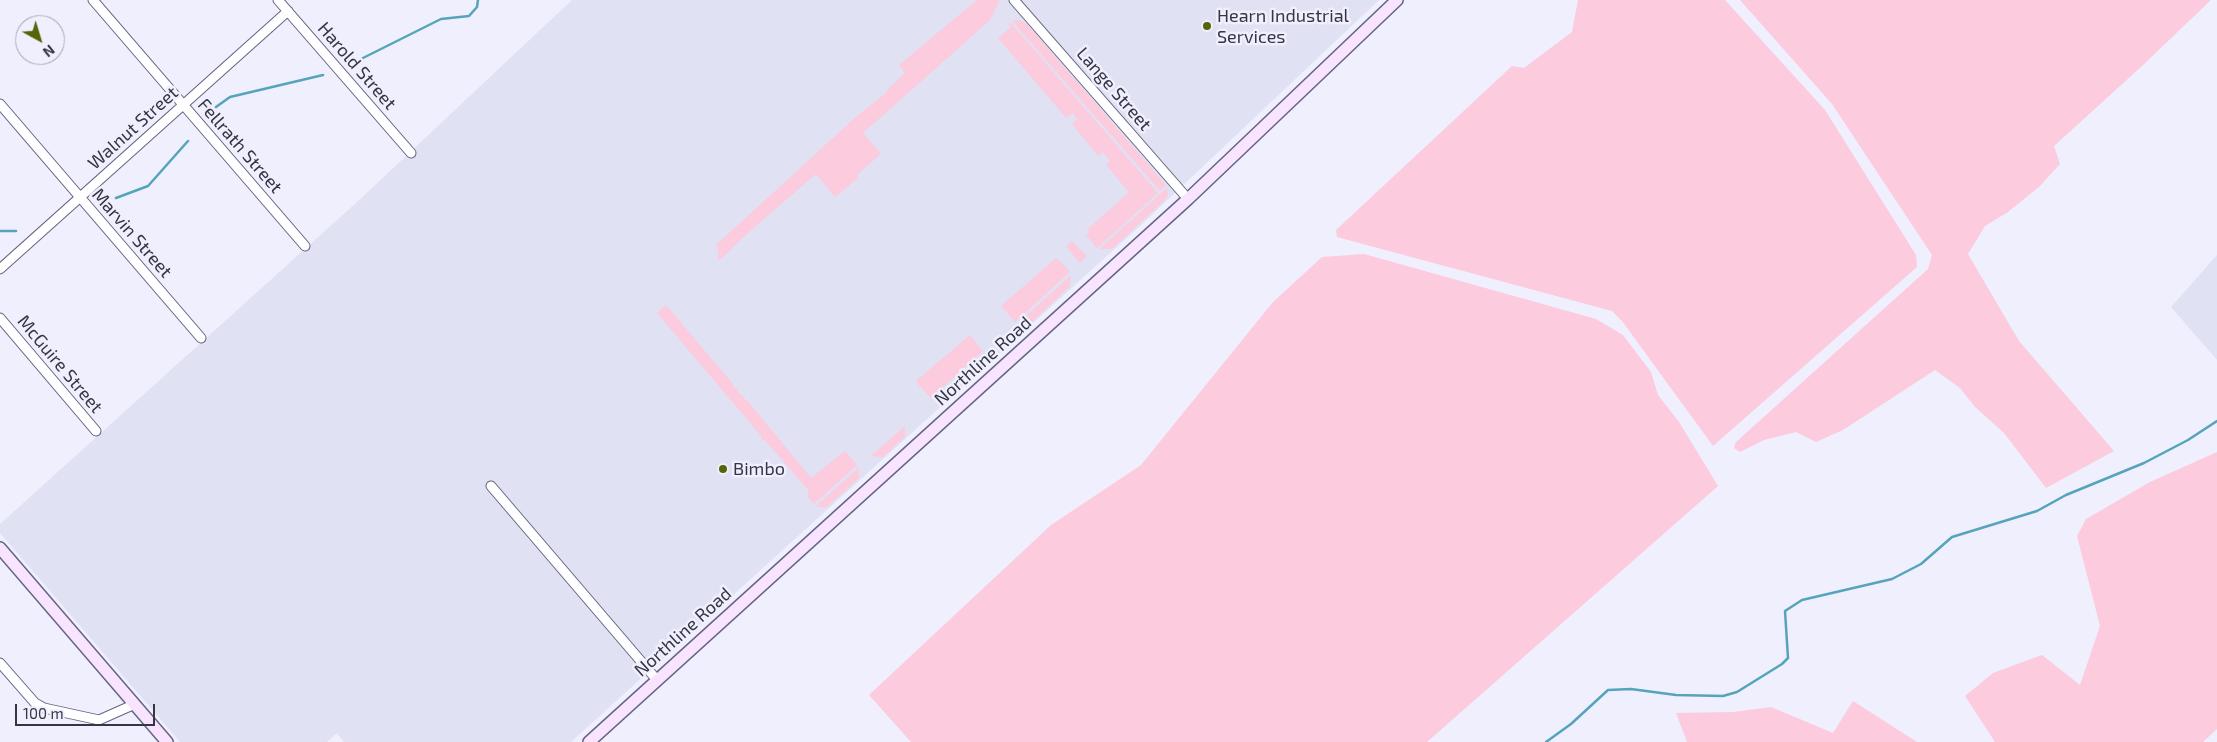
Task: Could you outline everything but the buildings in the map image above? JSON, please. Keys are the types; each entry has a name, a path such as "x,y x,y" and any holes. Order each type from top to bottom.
{"main road":[{"name":"Northline Road","path":"589,742 1188,199 1396,0"},
{"path":"0,548 167,742"}],"street":[{"name":"Fellrath Street","path":"93,0 304,246"},
{"name":"Harold Street","path":"278,0 410,152"},
{"name":"Lange Street","path":"1014,0 1188,199"},
{"name":"Walnut Street","path":"0,269 288,12"},
{"name":"Marvin Street","path":"0,104 201,338"},
{"name":"McGuire Street","path":"0,318 96,431"},
{"path":"491,486 657,680"},
{"path":"0,663 35,703 44,708 99,720 134,704"}],"shaded area":[{"path":"572,0 1379,0 1141,225 571,742 344,742 337,733 327,742 180,742 0,533 0,524 357,202"},
{"path":"977,0 1000,0 990,20 863,133 881,154 858,174 858,178 835,197 816,174 721,259 717,259 719,252 716,245 857,116 886,93 905,73 899,65"},
{"path":"1578,0 1725,0 1825,110 1916,255 1917,267 1713,446 1622,321 1612,311 1337,237 1336,230 1512,66 1524,68 1572,32"},
{"path":"1740,0 2211,0 2054,146 2060,164 2040,186 2008,212 1985,226 1968,254 2019,341 2114,451 2046,488 2004,433 1975,407 1960,388 1935,370 1843,430 1816,442 1796,432 1764,440 1740,452 1734,448 1736,442 1928,269 1932,255 1832,104"},
{"path":"1019,20 1027,24 1166,185 1160,191 1012,21"},
{"path":"1011,23 1158,193 1097,248 1086,235 1089,232 1088,229 1129,192 1106,165 1110,161 1103,152 1098,156 1072,124 1077,119 1073,113 1066,118 998,38 1011,27 1009,24"},
{"path":"1167,188 1168,195 1164,201 1112,249 1099,249"},
{"path":"1072,241 1087,256 1080,263 1066,246"},
{"path":"1364,254 1596,319 1623,335 1651,372 1658,395 1679,422 1718,486 1427,742 911,742 869,695 1051,525 1141,465 1273,302 1322,257"},
{"path":"2217,255 2217,360 2171,307"},
{"path":"1055,259 1058,259 1070,272 1015,322 1001,306"},
{"path":"1071,275 1070,286 1028,326 1022,327 1017,324"},
{"path":"666,305 811,478 845,451 857,465 814,504 808,497 808,490 765,440 761,441 762,437 657,313"},
{"path":"970,335 983,351 931,398 917,383 917,380"},
{"path":"985,353 987,357 986,363 946,399 940,401 933,400"},
{"path":"905,426 905,437 883,457 871,456"},
{"path":"2217,452 2217,729 2203,742 1995,742 1965,696 1993,673 2042,655 2080,685 2100,626 2077,536 2086,519 2150,482"},
{"path":"859,467 859,478 829,505 824,508 816,506"},
{"path":"1853,701 1917,742 1687,742 1676,713 1733,712 1771,707 1833,733"}],"waterway":[{"path":"351,64 441,19 469,16 477,7 478,0"},
{"path":"216,107 230,97 323,75"},
{"path":"116,198 148,186 188,141"},
{"path":"0,231 16,231"},
{"path":"1546,742 1571,724 1608,690 1631,689 1676,695 1723,696 1737,692 1782,664 1788,658 1785,611 1802,600 1892,579 1921,564 1952,537 2037,511 2066,495 2144,463 2188,440 2217,421"}],"place":[{"name":"Hearn Industrial Services","path":"1207,26"},
{"name":"Bimbo","path":"723,469"}]}
